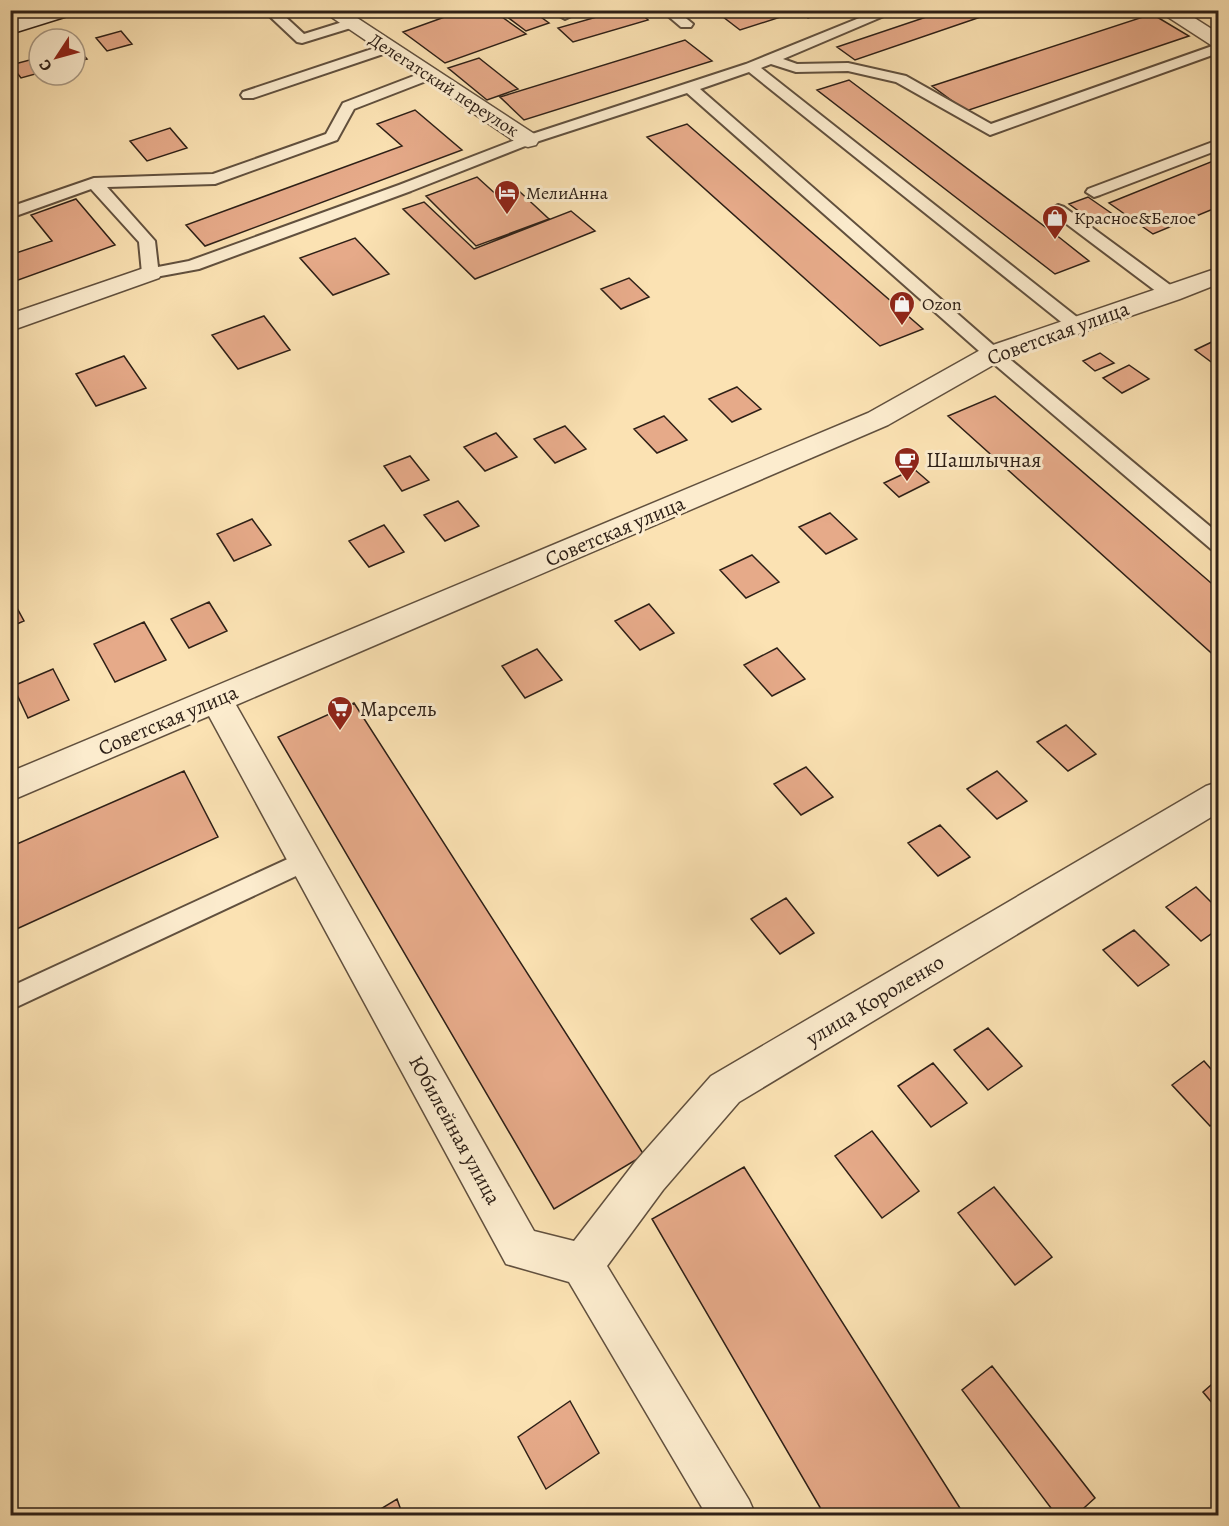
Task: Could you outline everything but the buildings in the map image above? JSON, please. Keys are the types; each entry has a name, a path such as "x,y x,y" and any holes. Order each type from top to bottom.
{"street":[{"path":"10,28 67,10"},
{"name":"Делегатский переулок","path":"331,10 528,140"},
{"path":"1167,10 1218,41"},
{"path":"10,323 150,273"},
{"name":"Советская улица","path":"10,787 878,419 993,354 1171,294 1218,275"},
{"name":"Юбилейная улица","path":"216,699 521,1249 582,1264"},
{"name":"улица Короленко","path":"582,1264 649,1176 725,1089 1218,796"},
{"path":"582,1264 732,1515"}],"lane":[{"path":"268,10 302,39 349,24"},
{"path":"667,10 686,24"},
{"path":"94,183 147,242 150,273 193,265 405,188 528,140 751,67 892,10"},
{"path":"248,95 387,48"},
{"path":"770,59 796,68 848,67 901,79 990,130 1218,48"},
{"path":"751,67 1076,325"},
{"path":"10,213 94,183 215,179 332,137 348,106 429,75"},
{"path":"689,87 993,354 1218,544"},
{"path":"1094,192 1218,146"},
{"path":"1058,210 1171,294"},
{"path":"10,999 305,861"}],"place":[{"name":"МелиАнна","path":"507,216"},
{"name":"Красное&Белое","path":"1055,241"},
{"name":"Ozon","path":"902,327"},
{"name":"Шашлычная","path":"907,483"},
{"name":"Марсель","path":"340,732"}]}
